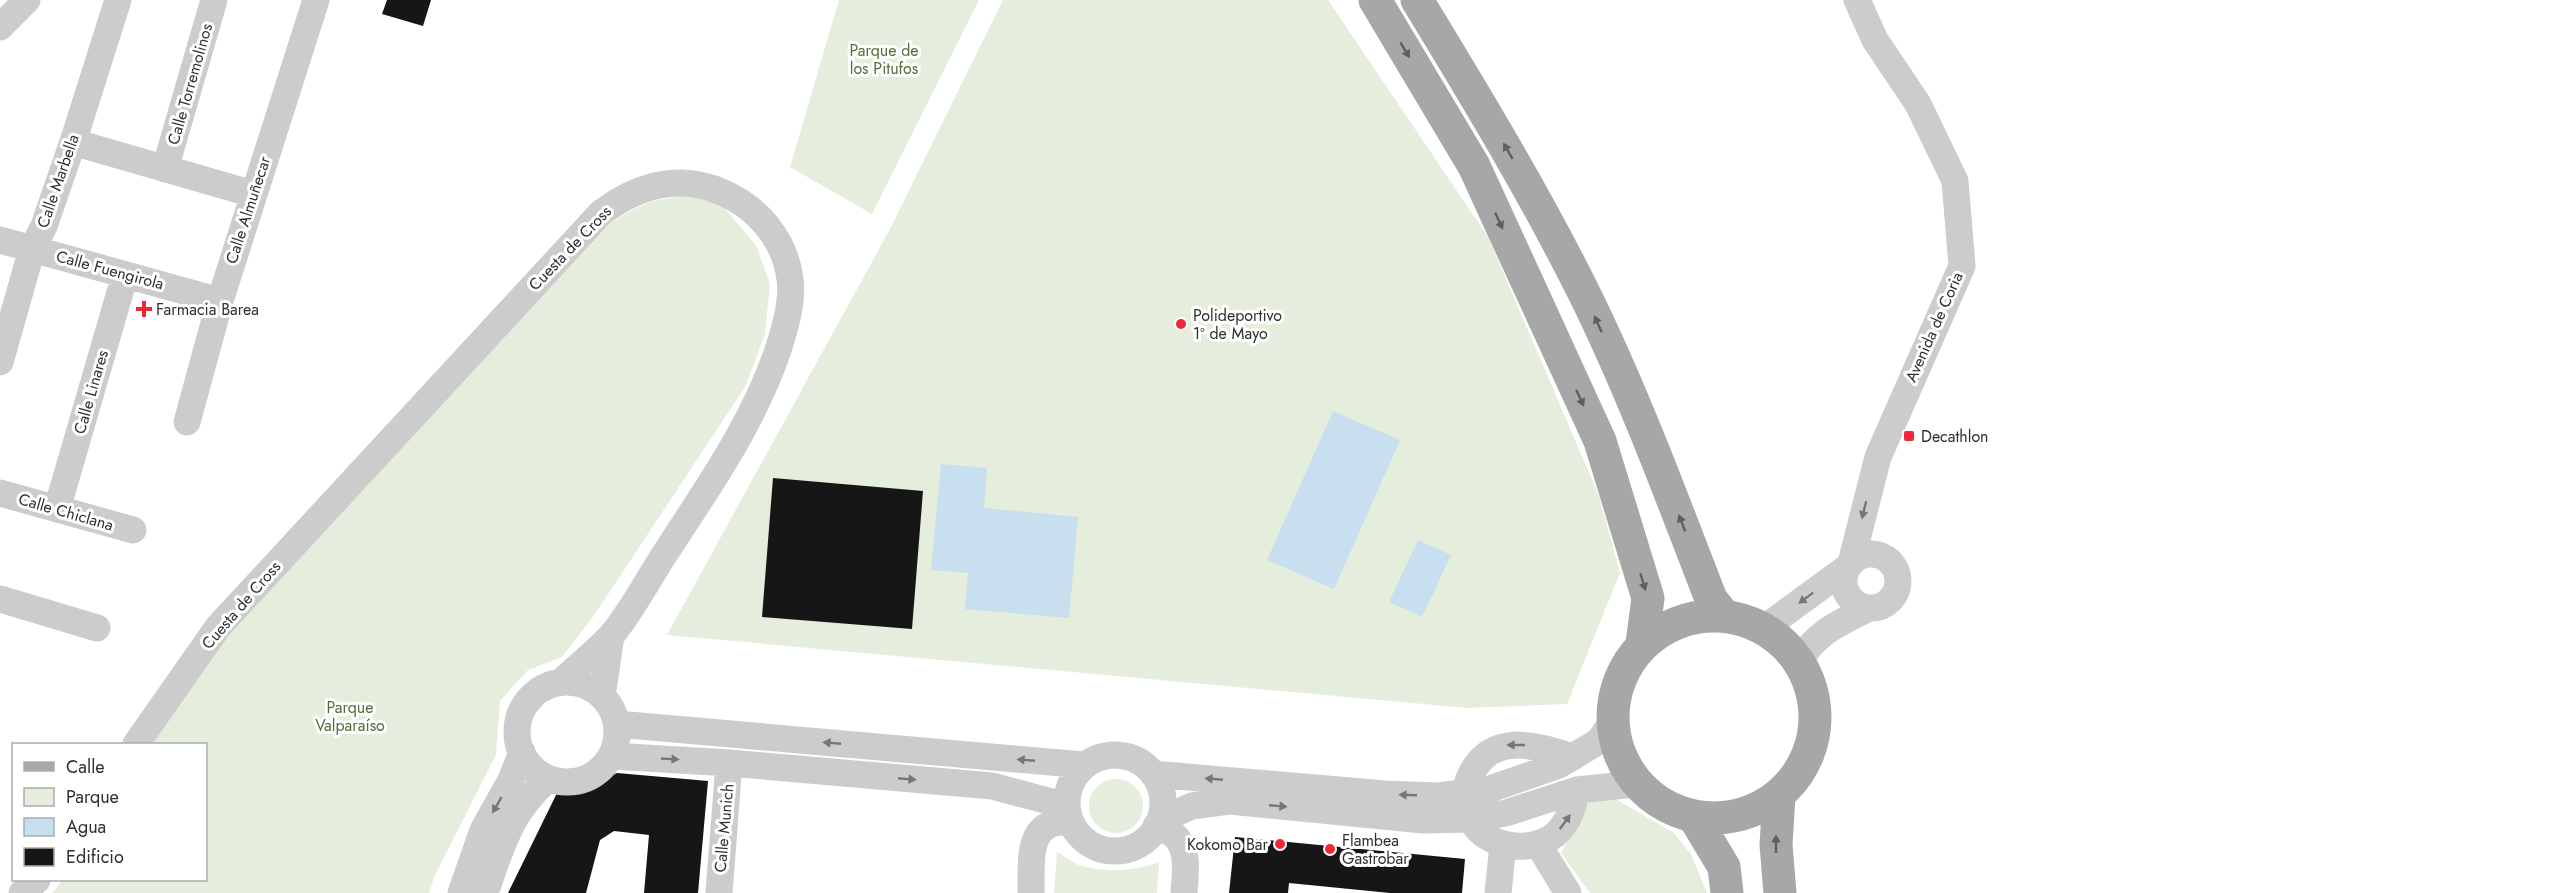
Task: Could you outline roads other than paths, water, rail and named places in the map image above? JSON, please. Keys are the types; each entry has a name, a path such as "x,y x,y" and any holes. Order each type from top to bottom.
{"main road":[{"path":"1375,0 1474,166 1600,441 1648,598 1642,644"},
{"path":"1417,0 1508,151 1586,297 1652,448 1711,599 1723,614"},
{"path":"1723,614 1763,629 1783,643 1799,662 1812,689 1816,718 1811,747 1799,774 1779,796 1753,811 1724,819 1694,817 1662,805 1636,784 1619,755 1612,722 1615,691 1627,663 1642,644 1670,626 1694,618 1723,614"},
{"path":"1779,796 1776,845 1780,893"},
{"path":"1694,817 1724,867 1727,893"}],"street":[{"path":"0,27 27,0"},
{"name":"Calle Marbella","path":"0,362 32,249 44,226 118,0"},
{"name":"Calle Torremolinos","path":"165,169 214,0"},
{"name":"Calle Almuñecar","path":"187,422 220,301 316,0"},
{"name":"Avenida de Coria","path":"1849,565 1878,457 1962,266 1955,181 1918,104 1875,40 1857,0"},
{"path":"73,142 253,194"},
{"name":"Cuesta de Cross","path":"137,743 218,627 601,213 616,202 648,187 664,183 697,184 712,188 754,212 775,236 782,249 790,280 784,332 767,383 726,460 610,636 561,682"},
{"name":"Calle Fuengirola","path":"0,240 220,301"},
{"name":"Calle Linares","path":"57,509 125,274"},
{"name":"Calle Chiclana","path":"0,493 133,531"},
{"path":"1763,629 1861,555 1873,553 1885,557 1894,565 1899,576 1897,592 1890,602 1879,608 1867,609 1824,632 1808,646 1799,662"},
{"path":"1849,565 1844,580 1846,593 1854,603 1867,609"},
{"path":"0,599 97,628"},
{"name":"Cuesta de Cross","path":"602,696 610,636"},
{"path":"561,682 583,684 602,696 612,709 617,724 617,741 612,756 596,774 573,783 548,779 530,766 519,748 517,726 525,705 540,690 561,682"},
{"path":"1153,774 1386,794 1437,796 1486,790 1559,765 1599,741 1612,722"},
{"path":"617,724 1084,765"},
{"path":"1573,757 1542,747 1516,744 1499,746 1476,763 1467,782 1470,819 1482,833 1503,844 1521,847 1538,844 1558,832 1572,814 1577,790"},
{"path":"461,893 483,830 512,780 522,752"},
{"path":"1120,754 1142,763 1153,774 1162,793 1163,807 1158,823 1143,842 1131,848 1116,851 1102,849 1089,843 1078,834 1068,813 1068,791 1074,777 1084,765 1098,758 1120,754"},
{"path":"612,756 729,763 992,786 1068,813"},
{"name":"Calle Munich","path":"719,893 729,763"},
{"path":"485,893 519,808 548,779"},
{"path":"1158,823 1192,806 1229,801 1423,820 1470,819 1506,813 1577,790 1636,784"},
{"path":"1031,893 1034,844 1037,837 1041,830 1068,813"},
{"path":"1158,823 1174,835 1182,845 1185,862 1184,893"},
{"path":"1498,893 1503,844"},
{"path":"1538,844 1568,893"},
{"path":"22,893 35,881"}],"water":[{"path":"1333,411 1400,440 1334,589 1267,560"},
{"path":"941,464 987,468 984,508 1078,517 1069,618 965,609 968,573 931,570"},
{"path":"1418,540 1451,555 1422,617 1389,602"}],"place":[{"name":"Farmacia Barea","path":"144,309"},
{"name":"Polideportivo 1º de Mayo","path":"1181,324"},
{"name":"Decathlon","path":"1909,436"},
{"name":"Kokomo Bar","path":"1280,844"},
{"name":"Flambea Gastrobar","path":"1330,849"}],"park label":[{"name":"Parque de los Pitufos","path":"884,59"},
{"name":"Parque Valparaíso","path":"350,716"}]}
